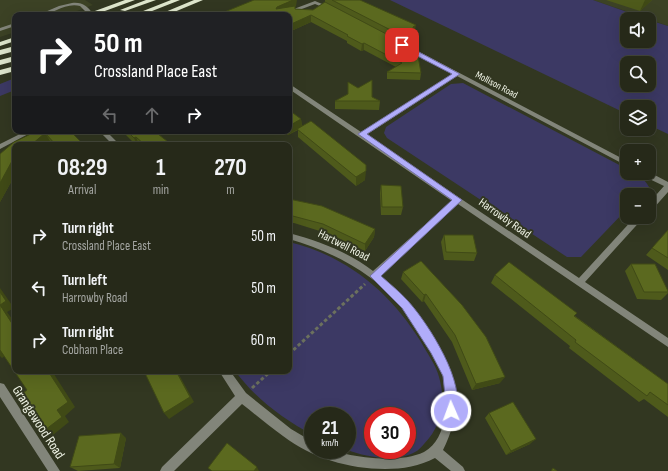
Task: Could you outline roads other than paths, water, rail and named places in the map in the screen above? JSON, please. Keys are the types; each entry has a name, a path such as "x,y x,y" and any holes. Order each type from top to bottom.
{"highway":[{"path":"95,12 132,0"},
{"path":"119,12 153,0"},
{"path":"144,12 177,0"},
{"path":"169,12 200,0"},
{"path":"0,44 12,40"},
{"path":"0,53 12,49"},
{"path":"0,63 12,59"},
{"path":"0,73 12,69"}],"street":[{"path":"288,12 315,1 340,13"},
{"name":"Mollison Road","path":"402,45 620,160"},
{"path":"362,134 457,74"},
{"name":"Harrowby Road","path":"292,88 362,134 668,343"},
{"path":"0,147 26,134"},
{"path":"105,134 114,142"},
{"path":"656,180 668,186 656,200"},
{"path":"374,276 458,200"},
{"path":"579,283 634,224"},
{"name":"Hartwell Road","path":"292,237 328,249 352,261 374,276 405,305 435,349 448,375 452,399 451,422 436,451 421,463 398,469 372,468 340,459"},
{"path":"226,374 242,397 287,433 304,443"},
{"name":"Grangewood Road","path":"1,393 54,471"},
{"path":"166,471 242,397"},
{"path":"436,451 459,471"}],"lane":[{"path":"48,12 67,5 77,4 83,5 88,12"},
{"path":"0,30 12,25"}]}
